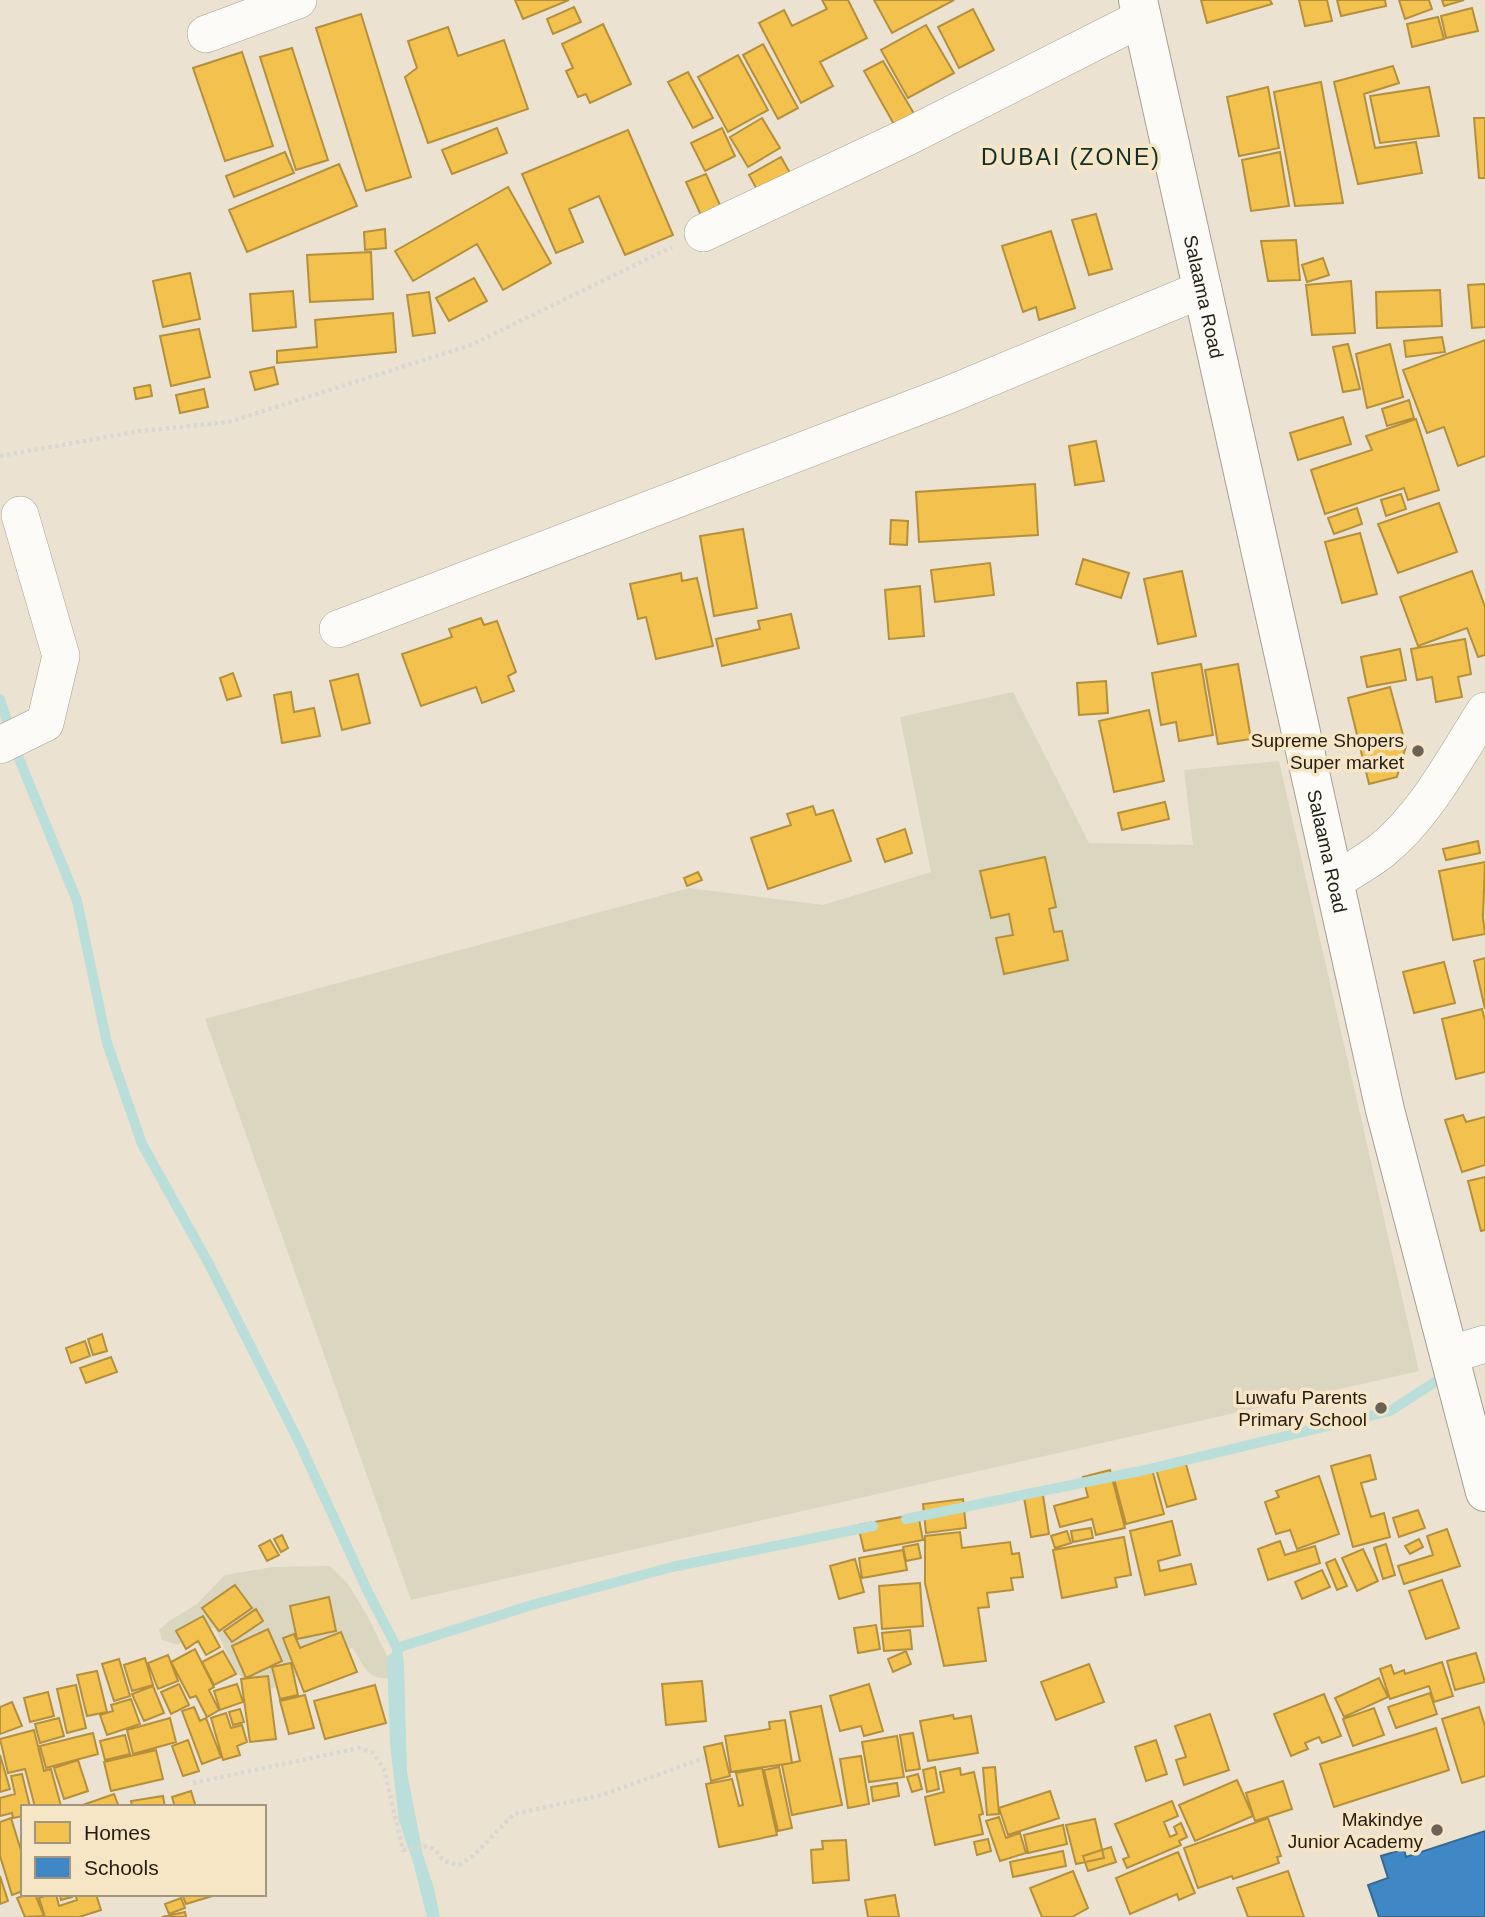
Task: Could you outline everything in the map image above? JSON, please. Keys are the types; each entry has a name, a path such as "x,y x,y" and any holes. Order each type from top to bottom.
{"main road":[{"name":"Salaama Road","path":"1140,9 1385,1110 1485,1492"}],"street":[{"path":"206,34 298,0"},
{"path":"703,233 907,137 1140,9"},
{"path":"338,629 948,395 1203,289"},
{"path":"0,745 45,723 61,656 20,515"},
{"path":"1335,881 1381,850 1408,823 1435,789 1485,711"},
{"path":"1449,1354 1485,1344"}],"path":[{"path":"0,456 140,430 229,422 413,365 471,345 703,233"},
{"path":"193,1783 359,1748 373,1753 384,1769 403,1850 428,1846 444,1861 459,1865 473,1856 514,1814 602,1795 704,1758"}],"shaded area":[{"path":"1013,692 1089,843 1193,845 1184,770 1279,761 1419,1371 411,1600 205,1019 689,888 823,905 931,872 900,717"},
{"path":"330,1566 348,1584 368,1617 389,1660 389,1678 370,1674 352,1648 279,1687 258,1690 235,1671 215,1628 199,1628 178,1645 162,1640 159,1630 197,1604 225,1575 273,1567"}],"water":[{"path":"394,1651 400,1654 404,1668 407,1772 423,1855 440,1917 427,1917 399,1821 390,1744 387,1657"}],"building: Homes":[{"path":"515,0 569,0 523,19"},
{"path":"822,0 848,0 867,38 820,62 833,86 801,103 759,23 784,10 792,26 827,9"},
{"path":"874,0 954,0 892,33"},
{"path":"1201,0 1270,0 1272,4 1207,23"},
{"path":"1299,0 1327,0 1332,21 1305,26"},
{"path":"1337,0 1385,0 1386,6 1341,16"},
{"path":"1399,0 1429,0 1432,9 1405,19"},
{"path":"1442,0 1464,0 1444,6"},
{"path":"574,7 581,22 553,34 547,19"},
{"path":"1472,8 1478,31 1446,38 1441,16"},
{"path":"973,9 994,50 959,68 938,27"},
{"path":"361,14 411,177 366,191 316,28"},
{"path":"1438,17 1444,39 1412,47 1407,24"},
{"path":"603,24 631,84 590,103 586,94 578,97 566,71 573,68 562,44"},
{"path":"926,25 954,73 908,98 881,50"},
{"path":"448,27 458,56 504,40 528,109 428,143 405,77 417,68 408,41"},
{"path":"763,44 798,108 778,119 743,55"},
{"path":"292,48 328,160 296,170 260,57"},
{"path":"242,52 273,146 225,161 193,68"},
{"path":"738,55 768,110 728,132 698,77"},
{"path":"883,61 916,117 896,128 864,71"},
{"path":"1393,66 1399,83 1364,94 1375,148 1416,142 1422,173 1358,184 1334,82"},
{"path":"688,72 713,118 693,128 668,82"},
{"path":"1321,82 1343,203 1295,206 1274,92"},
{"path":"1268,87 1279,148 1239,156 1227,97"},
{"path":"1429,87 1439,136 1380,143 1370,96"},
{"path":"762,118 780,148 748,167 730,137"},
{"path":"1474,118 1485,118 1485,178 1479,178"},
{"path":"497,128 507,153 452,174 442,150"},
{"path":"722,128 735,156 705,171 691,143"},
{"path":"628,130 673,235 625,255 599,196 569,209 583,242 556,253 522,174"},
{"path":"285,152 294,173 234,197 226,176"},
{"path":"1280,152 1289,206 1251,211 1242,160"},
{"path":"781,157 794,180 761,197 749,175"},
{"path":"339,164 357,206 247,252 229,210"},
{"path":"706,174 724,214 704,222 686,182"},
{"path":"508,187 551,263 503,290 477,244 413,281 395,251"},
{"path":"1096,214 1112,269 1089,275 1072,220"},
{"path":"385,229 386,248 365,250 364,232"},
{"path":"1051,231 1075,308 1039,320 1036,307 1023,312 1002,246"},
{"path":"1296,240 1300,280 1268,281 1261,241"},
{"path":"371,252 373,299 310,302 307,255"},
{"path":"1323,258 1329,275 1307,282 1302,265"},
{"path":"190,273 200,319 163,327 153,281"},
{"path":"474,278 487,301 449,321 436,298"},
{"path":"1351,281 1355,333 1312,335 1306,285"},
{"path":"1485,284 1485,327 1472,328 1468,285"},
{"path":"1440,290 1442,326 1377,328 1376,292"},
{"path":"293,291 296,327 253,331 250,294"},
{"path":"429,292 435,333 413,336 407,295"},
{"path":"393,313 396,352 277,363 277,351 317,347 315,320"},
{"path":"199,329 210,377 171,386 160,336"},
{"path":"1442,337 1445,352 1406,357 1404,341"},
{"path":"1485,340 1485,456 1458,466 1444,427 1427,433 1403,370"},
{"path":"1348,344 1360,389 1343,392 1333,347"},
{"path":"1390,344 1403,397 1367,408 1356,354"},
{"path":"274,367 278,384 255,390 250,372"},
{"path":"150,385 152,396 136,399 134,388"},
{"path":"204,389 208,407 180,413 176,395"},
{"path":"1409,400 1414,418 1387,426 1382,409"},
{"path":"1343,417 1351,444 1298,460 1290,433"},
{"path":"1416,419 1439,490 1408,500 1404,488 1325,514 1311,470 1372,450 1366,436"},
{"path":"1096,441 1104,481 1075,485 1069,446"},
{"path":"1035,484 1038,535 919,542 916,492"},
{"path":"1401,494 1406,509 1386,516 1381,500"},
{"path":"1439,503 1457,552 1398,573 1378,524"},
{"path":"1357,508 1362,524 1334,534 1328,518"},
{"path":"891,520 908,521 907,545 890,544"},
{"path":"743,529 757,608 714,616 700,536"},
{"path":"1360,533 1377,594 1342,603 1325,542"},
{"path":"1083,559 1129,573 1121,598 1076,584"},
{"path":"990,563 994,595 935,602 931,570"},
{"path":"1182,571 1196,636 1158,644 1144,579"},
{"path":"1472,571 1485,607 1485,655 1478,657 1467,628 1418,646 1400,597"},
{"path":"681,573 682,581 697,578 713,646 656,659 646,617 638,619 630,584"},
{"path":"920,586 924,636 889,639 885,590"},
{"path":"791,614 799,648 722,666 716,639 760,629 758,621"},
{"path":"481,618 484,625 497,621 516,672 508,676 514,691 482,703 476,687 421,706 402,654 452,637 449,629"},
{"path":"1465,639 1471,674 1458,677 1462,697 1436,702 1432,677 1417,680 1411,649"},
{"path":"1400,649 1406,680 1367,687 1361,657"},
{"path":"1201,664 1213,735 1179,741 1176,722 1161,725 1152,673"},
{"path":"1238,664 1251,739 1218,744 1205,670"},
{"path":"233,673 241,696 227,700 220,678"},
{"path":"358,674 370,723 342,730 330,681"},
{"path":"1106,681 1108,713 1079,715 1077,683"},
{"path":"1390,687 1406,746 1397,777 1369,784 1348,698"},
{"path":"291,692 294,712 314,708 320,736 282,743 274,695"},
{"path":"1149,710 1164,781 1114,792 1099,721"},
{"path":"1165,802 1169,819 1122,830 1118,813"},
{"path":"813,806 816,815 833,810 851,861 768,889 751,838 791,825 787,814"},
{"path":"905,829 912,853 885,862 877,839"},
{"path":"1478,841 1480,853 1446,860 1443,849"},
{"path":"1045,857 1056,907 1049,909 1054,932 1062,931 1068,960 1004,974 996,938 1013,935 1009,914 991,918 980,871"},
{"path":"1485,862 1485,934 1453,940 1439,871"},
{"path":"698,872 702,880 687,886 684,878"},
{"path":"1485,958 1485,1009 1474,961"},
{"path":"1444,962 1455,1003 1414,1013 1403,972"},
{"path":"1482,1009 1485,1020 1485,1072 1456,1079 1442,1019"},
{"path":"1463,1115 1466,1122 1485,1117 1485,1165 1462,1172 1445,1120"},
{"path":"1485,1177 1485,1230 1481,1231 1468,1181"},
{"path":"102,1334 107,1351 93,1355 88,1339"},
{"path":"85,1341 90,1356 71,1363 66,1348"},
{"path":"111,1357 117,1372 86,1383 80,1368"},
{"path":"1370,1455 1376,1479 1361,1483 1371,1517 1384,1513 1390,1537 1353,1547 1331,1466"},
{"path":"1185,1461 1196,1499 1167,1507 1156,1469"},
{"path":"1152,1469 1164,1514 1126,1524 1114,1479"},
{"path":"1110,1470 1125,1528 1096,1535 1092,1519 1060,1527 1054,1506 1088,1497 1083,1477"},
{"path":"1319,1476 1339,1534 1297,1549 1290,1530 1276,1534 1265,1502 1279,1497 1276,1491"},
{"path":"1042,1489 1049,1534 1031,1537 1023,1492"},
{"path":"963,1499 966,1528 926,1533 923,1504"},
{"path":"1418,1510 1425,1528 1399,1537 1393,1518"},
{"path":"918,1514 923,1540 864,1551 858,1525"},
{"path":"1172,1521 1180,1555 1158,1561 1160,1571 1191,1564 1196,1584 1145,1595 1130,1531"},
{"path":"1091,1528 1093,1538 1073,1542 1071,1531"},
{"path":"1447,1529 1460,1566 1404,1584 1398,1566 1433,1555 1427,1536"},
{"path":"1067,1531 1071,1543 1055,1548 1051,1536"},
{"path":"960,1532 962,1548 1010,1542 1012,1554 1019,1553 1023,1577 1011,1578 1013,1590 987,1593 989,1607 978,1608 986,1661 944,1666 925,1583 925,1536"},
{"path":"282,1535 288,1548 281,1552 274,1539"},
{"path":"1124,1537 1131,1575 1115,1578 1117,1587 1062,1598 1053,1550"},
{"path":"1419,1539 1423,1547 1410,1554 1405,1546"},
{"path":"270,1540 279,1555 267,1561 259,1546"},
{"path":"1280,1541 1285,1555 1315,1546 1320,1563 1268,1580 1258,1549"},
{"path":"918,1544 921,1558 906,1561 903,1547"},
{"path":"1386,1544 1395,1575 1383,1579 1374,1548"},
{"path":"1363,1549 1378,1581 1357,1591 1342,1558"},
{"path":"903,1550 907,1570 862,1578 859,1558"},
{"path":"855,1559 864,1592 839,1599 830,1566"},
{"path":"1335,1559 1347,1586 1337,1590 1326,1563"},
{"path":"1322,1570 1330,1587 1302,1599 1295,1582"},
{"path":"1442,1580 1459,1628 1426,1639 1409,1591"},
{"path":"920,1583 923,1626 882,1629 879,1586"},
{"path":"235,1585 252,1608 219,1631 202,1608"},
{"path":"329,1597 336,1631 297,1639 290,1606"},
{"path":"256,1609 263,1621 232,1642 224,1631"},
{"path":"203,1616 220,1647 206,1655 198,1641 186,1649 176,1631"},
{"path":"876,1625 880,1649 858,1653 854,1628"},
{"path":"268,1629 282,1661 246,1678 232,1646"},
{"path":"910,1630 912,1649 884,1651 882,1633"},
{"path":"341,1632 357,1672 304,1692 283,1638 294,1634 300,1648"},
{"path":"195,1649 214,1687 209,1690 219,1710 207,1717 196,1696 190,1698 171,1662"},
{"path":"223,1651 236,1674 214,1685 202,1662"},
{"path":"906,1651 911,1664 893,1672 888,1659"},
{"path":"1476,1653 1485,1682 1455,1690 1447,1661"},
{"path":"168,1655 178,1681 158,1689 148,1663"},
{"path":"145,1658 153,1685 132,1691 124,1665"},
{"path":"119,1659 130,1696 114,1701 102,1664"},
{"path":"1442,1662 1453,1696 1434,1702 1429,1686 1390,1699 1380,1669 1391,1665 1394,1674 1404,1670 1405,1674"},
{"path":"291,1663 298,1695 280,1699 272,1667"},
{"path":"1089,1664 1104,1702 1056,1720 1041,1682"},
{"path":"97,1671 107,1712 87,1716 77,1675"},
{"path":"268,1676 276,1739 250,1742 241,1679"},
{"path":"1379,1678 1388,1697 1344,1717 1335,1698"},
{"path":"702,1681 706,1721 666,1725 662,1684"},
{"path":"179,1684 189,1705 171,1714 161,1692"},
{"path":"237,1684 243,1702 220,1710 214,1691"},
{"path":"869,1684 883,1731 864,1736 861,1726 840,1731 830,1696"},
{"path":"76,1685 86,1728 67,1733 57,1689"},
{"path":"375,1685 386,1723 325,1739 314,1701"},
{"path":"153,1686 164,1713 144,1721 132,1694"},
{"path":"48,1692 54,1716 30,1722 24,1698"},
{"path":"1430,1693 1437,1714 1396,1728 1388,1707"},
{"path":"1324,1694 1341,1736 1322,1743 1319,1737 1305,1743 1308,1749 1291,1756 1274,1714"},
{"path":"305,1695 314,1728 289,1734 280,1701"},
{"path":"131,1699 140,1724 107,1735 100,1715 113,1711 111,1705"},
{"path":"12,1702 22,1726 0,1734 0,1707"},
{"path":"821,1706 842,1805 792,1815 782,1765 800,1761 790,1712"},
{"path":"194,1707 200,1721 206,1718 221,1757 202,1764 182,1711"},
{"path":"1479,1707 1485,1726 1485,1776 1462,1783 1442,1719"},
{"path":"1374,1708 1384,1735 1353,1746 1343,1719"},
{"path":"240,1709 244,1722 233,1725 229,1712"},
{"path":"226,1713 231,1728 242,1725 247,1742 237,1746 240,1755 223,1760 211,1718"},
{"path":"1210,1714 1229,1770 1184,1785 1176,1760 1186,1757 1175,1726"},
{"path":"953,1715 954,1719 971,1716 978,1753 928,1761 920,1721"},
{"path":"59,1718 64,1736 40,1743 35,1724"},
{"path":"170,1718 176,1742 133,1754 127,1730"},
{"path":"785,1720 792,1763 731,1772 725,1736 770,1729 769,1722"},
{"path":"1436,1728 1449,1770 1334,1807 1320,1764"},
{"path":"34,1730 44,1771 51,1769 61,1805 34,1805 25,1769 8,1773 0,1739"},
{"path":"93,1733 98,1754 46,1768 40,1746"},
{"path":"913,1733 920,1769 906,1771 900,1735"},
{"path":"125,1735 130,1754 105,1760 100,1741"},
{"path":"897,1736 904,1777 869,1782 862,1742"},
{"path":"188,1740 199,1771 183,1776 172,1746"},
{"path":"1156,1740 1167,1774 1146,1781 1135,1747"},
{"path":"722,1743 730,1776 711,1781 704,1747"},
{"path":"156,1750 163,1779 111,1791 104,1762"},
{"path":"0,1755 10,1789 0,1792"},
{"path":"861,1756 869,1804 848,1808 840,1759"},
{"path":"78,1760 88,1791 64,1799 54,1768"},
{"path":"779,1767 792,1828 778,1831 764,1770"},
{"path":"935,1767 939,1789 927,1792 923,1770"},
{"path":"995,1767 999,1814 987,1815 983,1768"},
{"path":"762,1768 777,1835 719,1847 706,1784 732,1779 739,1806 743,1805 736,1773"},
{"path":"960,1768 961,1775 974,1772 983,1814 979,1815 983,1834 935,1845 925,1797 944,1792 940,1772"},
{"path":"22,1774 30,1805 21,1805 21,1816 13,1818 12,1813 0,1816 0,1798 15,1794 11,1776"},
{"path":"918,1774 922,1789 912,1792 907,1777"},
{"path":"1237,1780 1253,1816 1195,1841 1179,1805"},
{"path":"1283,1781 1292,1809 1255,1821 1246,1793"},
{"path":"897,1783 899,1796 873,1801 871,1787"},
{"path":"191,1791 195,1805 174,1805 172,1797"},
{"path":"1050,1791 1059,1818 1008,1835 999,1808"},
{"path":"114,1794 118,1805 83,1805"},
{"path":"163,1796 165,1805 132,1805 131,1801"},
{"path":"1172,1801 1178,1816 1164,1822 1170,1837 1177,1834 1174,1827 1181,1823 1187,1837 1179,1841 1181,1845 1127,1868 1123,1859 1129,1857 1115,1824"},
{"path":"999,1817 1006,1838 1020,1833 1026,1853 1000,1861 986,1821"},
{"path":"11,1818 21,1850 21,1892 12,1895 0,1856 0,1822"},
{"path":"1268,1818 1281,1856 1277,1857 1279,1863 1198,1888 1184,1848"},
{"path":"1095,1819 1104,1858 1076,1864 1066,1825"},
{"path":"1063,1825 1067,1844 1028,1853 1024,1835"},
{"path":"988,1839 991,1851 977,1855 974,1842"},
{"path":"846,1840 849,1880 813,1883 811,1850 823,1849 822,1841"},
{"path":"1111,1847 1116,1862 1088,1871 1083,1856"},
{"path":"1063,1851 1066,1866 1013,1877 1010,1862"},
{"path":"1178,1852 1195,1893 1179,1900 1177,1894 1130,1914 1116,1878"},
{"path":"1073,1871 1088,1908 1072,1917 1042,1917 1030,1888"},
{"path":"1288,1871 1304,1917 1248,1917 1237,1888"},
{"path":"0,1876 8,1901 0,1904"},
{"path":"895,1895 899,1917 868,1917 865,1900"},
{"path":"36,1896 44,1916 25,1917 17,1898"},
{"path":"56,1896 59,1906 77,1900 76,1896 97,1896 101,1910 79,1917 45,1917 39,1898"},
{"path":"183,1896 212,1896 186,1904"},
{"path":"181,1898 185,1908 169,1914 165,1904"},
{"path":"185,1912 186,1917 162,1917"}],"building: Schools":[{"path":"1485,1831 1485,1917 1379,1917 1368,1885 1388,1878 1381,1856 1404,1849 1406,1857"}],"waterway":[{"path":"0,699 18,756 77,901 107,1043 142,1144 209,1264 299,1442 368,1592 397,1648 399,1665"},
{"path":"906,1519 1145,1470 1390,1411 1438,1380"},
{"path":"397,1648 535,1604 672,1567 873,1526"}],"place":[{"name":"Supreme Shopers Super market","path":"1418,751"},
{"name":"Luwafu Parents Primary School","path":"1381,1408"},
{"name":"Makindye Junior Academy","path":"1437,1830"}],"district":[{"name":"DUBAI (ZONE)","path":"1071,157"}]}
